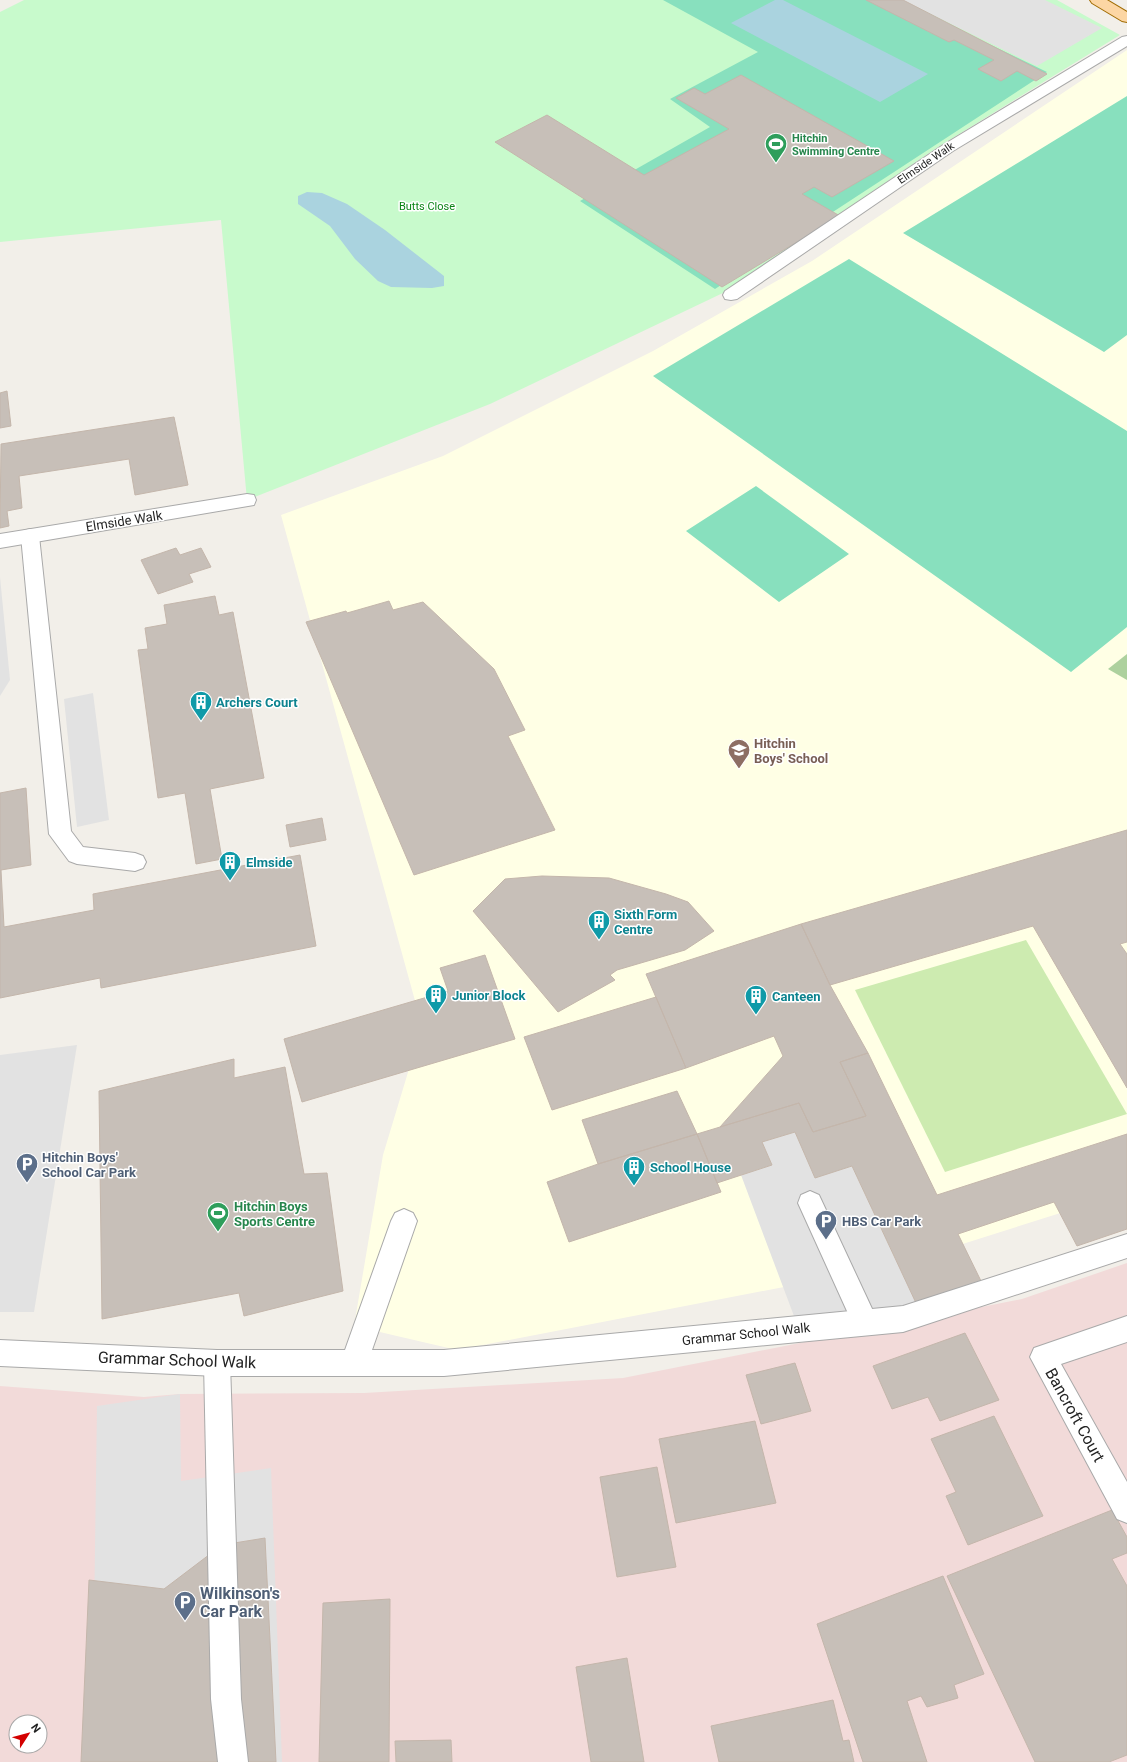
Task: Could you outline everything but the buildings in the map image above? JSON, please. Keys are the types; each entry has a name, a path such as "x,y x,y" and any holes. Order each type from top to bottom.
{"main road":[{"path":"1097,0 1127,18"}],"street":[{"name":"Elmside Walk","path":"731,295 948,148 1127,40"},
{"name":"Elmside Walk","path":"0,541 247,500"},
{"path":"30,536 60,834 77,855 135,862"},
{"path":"810,1203 865,1322"},
{"path":"354,1363 404,1221"},
{"name":"Grammar School Walk","path":"0,1353 217,1363 444,1363 903,1319 1127,1246"},
{"name":"Bancroft Court","path":"1127,1329 1043,1357 1127,1509"},
{"path":"217,1363 226,1699 233,1762"}],"shaded area":[{"path":"902,0 1045,0 1102,28 1037,66"},
{"name":"Hitchin Boys' School","path":"1127,50 1127,1192 893,1266 457,1350 354,1326 383,1155 422,1026 281,515 443,456 653,351 812,261"},
{"path":"0,577 10,680 0,696"},
{"path":"93,693 109,820 77,827 64,699"},
{"name":"Hitchin Boys' School Car Park","path":"77,1045 34,1312 0,1312 0,1055"},
{"name":"HBS Car Park","path":"795,1132 815,1178 852,1166 916,1303 800,1332 741,1175 772,1165 762,1142"},
{"path":"1127,1263 1127,1762 0,1762 0,1386 144,1397 180,1394 364,1393 623,1378 1022,1299"},
{"name":"Wilkinson's Car Park","path":"180,1394 181,1481 271,1468 282,1762 92,1762 97,1406"}],"green space":[{"name":"Butts Close","path":"24,0 1057,0 1120,35 935,149 725,292 490,404 247,500 221,220 0,242 0,12"},
{"name":"Hitchin Swimming Centre","path":"663,0 897,0 1047,72 715,289 580,201 710,127 670,99 758,52"},
{"path":"1127,96 1127,335 1104,352 903,233"},
{"path":"849,259 1127,431 1127,627 1071,672 653,376"},
{"path":"756,486 849,554 779,602 686,531"},
{"path":"1127,654 1127,680 1108,669"},
{"path":"1026,940 1127,1114 945,1172 855,990"}],"water":[{"path":"775,0 783,0 928,74 880,102 731,23"},
{"path":"307,192 322,193 347,204 385,230 444,276 444,286 432,288 391,287 378,281 355,259 330,226 298,204 298,196"}],"place":[{"name":"Hitchin Swimming Centre","path":"776,164"},
{"name":"Archers Court","path":"201,722"},
{"name":"Hitchin Boys' School","path":"739,770"},
{"name":"Elmside","path":"230,882"},
{"name":"Sixth Form Centre","path":"599,940"},
{"name":"Junior Block","path":"436,1014"},
{"name":"Canteen","path":"756,1016"},
{"name":"Hitchin Boys' School Car Park","path":"27,1184"},
{"name":"School House","path":"634,1186"},
{"name":"Hitchin Boys Sports Centre","path":"218,1232"},
{"name":"HBS Car Park","path":"826,1240"},
{"name":"Wilkinson's Car Park","path":"185,1622"}]}
